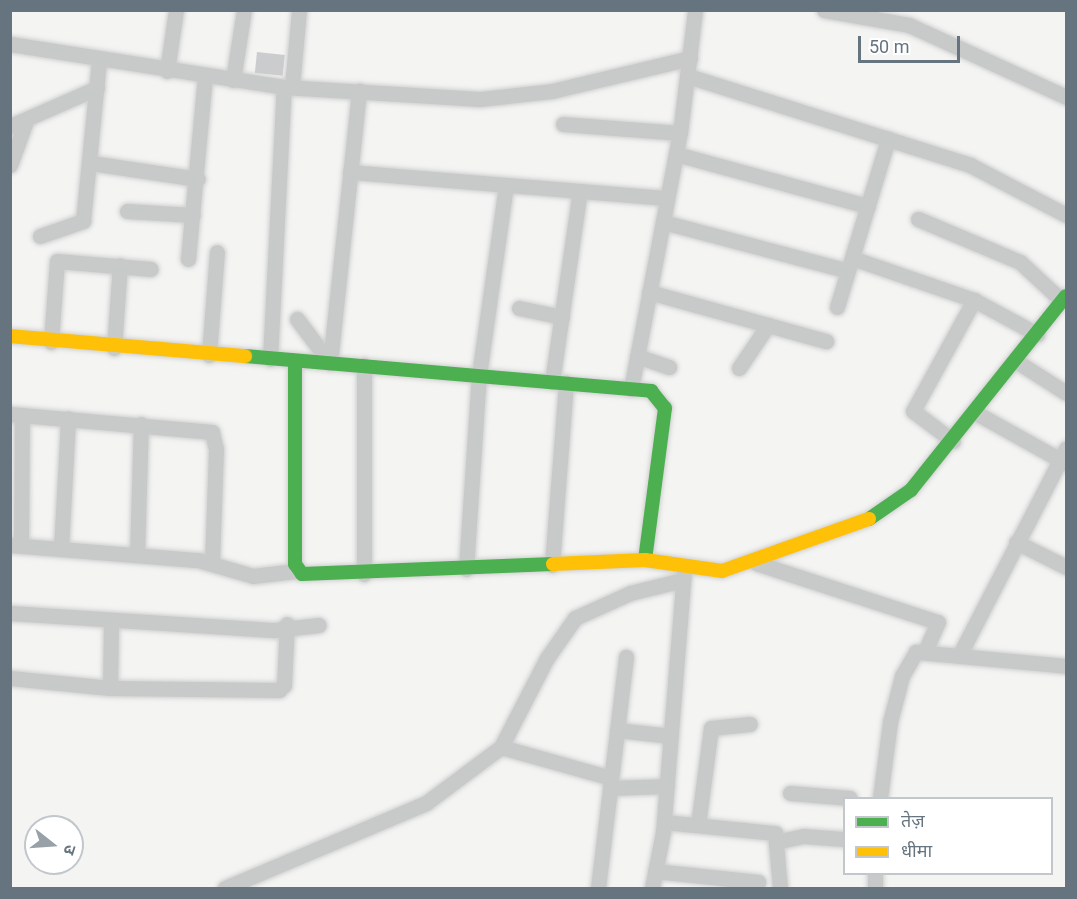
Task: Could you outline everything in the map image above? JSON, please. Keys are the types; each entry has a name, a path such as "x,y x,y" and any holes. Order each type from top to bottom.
{"street":[{"path":"167,71 176,10"},
{"path":"233,80 244,10"},
{"path":"270,359 288,87 299,10"},
{"path":"631,389 680,133 695,10"},
{"path":"824,10 909,25 1066,97"},
{"path":"10,44 99,61 288,87 506,98 690,58"},
{"path":"40,236 83,221 91,163 99,61"},
{"path":"688,76 970,165 1066,214"},
{"path":"188,259 198,178 205,77"},
{"path":"10,165 18,125 97,88"},
{"path":"330,363 359,91"},
{"path":"563,124 680,133"},
{"path":"837,307 888,139"},
{"path":"676,154 868,206"},
{"path":"91,163 198,178"},
{"path":"350,172 668,198"},
{"path":"466,569 479,375 506,185"},
{"path":"552,565 562,317 580,191"},
{"path":"127,211 194,215"},
{"path":"225,888 426,803 501,747 547,658 575,618 630,593 683,574 722,571 756,563 857,528 886,510 911,490 953,441 1064,299 1020,262 918,219"},
{"path":"663,222 850,264 974,300 1037,334"},
{"path":"209,355 217,252"},
{"path":"51,342 57,261 151,269"},
{"path":"114,348 120,265"},
{"path":"650,292 826,341"},
{"path":"953,441 913,411 974,300"},
{"path":"519,308 562,317"},
{"path":"297,319 330,363"},
{"path":"739,368 768,325"},
{"path":"10,336 114,348 364,365 651,391 665,408 645,560"},
{"path":"637,356 669,367"},
{"path":"295,361 296,571"},
{"path":"1016,361 1066,393"},
{"path":"364,365 364,574"},
{"path":"961,652 1016,542 1064,457 976,412"},
{"path":"212,562 216,439 203,430 16,414 16,545 212,562 253,576 296,571 312,576 645,560 683,574"},
{"path":"61,549 68,418"},
{"path":"137,555 141,424"},
{"path":"1016,542 1066,567"},
{"path":"756,563 938,622 926,649"},
{"path":"652,888 664,822 683,574"},
{"path":"10,613 111,622 275,630 287,624 319,625"},
{"path":"110,688 111,622"},
{"path":"10,678 110,688 279,690 284,685 287,624"},
{"path":"880,797 884,750 902,676 909,659 926,649 1066,666"},
{"path":"598,888 626,657"},
{"path":"698,825 711,728 750,724"},
{"path":"617,730 671,736"},
{"path":"501,747 611,783 667,786"},
{"path":"790,793 843,797"},
{"path":"664,822 775,833 780,841 780,888"},
{"path":"780,841 803,836 843,839"},
{"path":"655,871 758,882"}],"building":[{"path":"257,52 285,55 283,76 255,73"}],"traffic: fast":[{"path":"869,519 911,490 1066,296"},
{"path":"245,356 651,391 665,408 645,560"},
{"path":"295,361 295,564 302,574 553,564"}],"traffic: slow":[{"path":"10,336 245,356"},
{"path":"553,564 645,560 722,571 869,519"}]}
